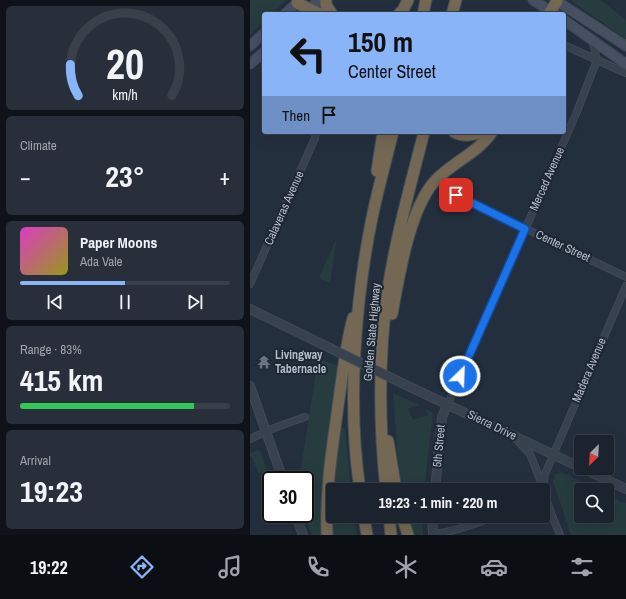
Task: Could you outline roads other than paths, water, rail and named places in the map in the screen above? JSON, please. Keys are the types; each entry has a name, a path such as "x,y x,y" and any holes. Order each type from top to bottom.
{"highway":[{"path":"326,0 326,4 331,12"},
{"path":"401,12 408,0"},
{"path":"423,12 426,0"},
{"path":"454,12 456,0"},
{"path":"298,1 308,12"},
{"path":"551,12 556,1"},
{"path":"372,218 383,134"},
{"name":"Golden State Highway","path":"359,483 355,439 354,393 360,293 372,218 393,134"},
{"name":"Golden State Highway","path":"385,483 380,390 383,327 388,288 424,134"},
{"path":"460,134 474,134"},
{"path":"381,364 400,270 408,240 421,204 434,182 443,173 480,145 490,134"},
{"path":"327,535 328,495 333,440 348,337 360,293"},
{"path":"380,390 395,483"},
{"path":"365,523 367,535"},
{"path":"390,523 391,535"},
{"path":"404,523 408,535"}],"main road":[{"path":"310,12 320,0"},
{"path":"533,0 550,12"},
{"path":"287,12 298,1"},
{"path":"556,1 626,46"},
{"path":"566,21 592,39 626,71"},
{"path":"250,46 262,36"},
{"path":"250,64 262,54"}],"street":[{"path":"592,39 597,60"},
{"path":"566,46 626,71"},
{"name":"Merced Avenue","path":"448,404 576,114 597,60"},
{"name":"Calaveras Avenue","path":"250,284 316,134"},
{"name":"Center Street","path":"456,195 626,277"},
{"name":"Madera Avenue","path":"544,483 545,474 626,286"},
{"name":"Sierra Drive","path":"250,309 408,386 626,489"},
{"path":"250,386 280,471"},
{"name":"5th Street","path":"436,483 442,417 448,404"},
{"path":"250,439 305,417"},
{"path":"512,435 526,448 530,454 541,483"},
{"path":"550,511 560,535"},
{"path":"298,523 303,535"},
{"path":"432,523 432,535 445,533 477,523"}],"place":[{"name":"Livingway Tabernacle","path":"264,362"}]}
